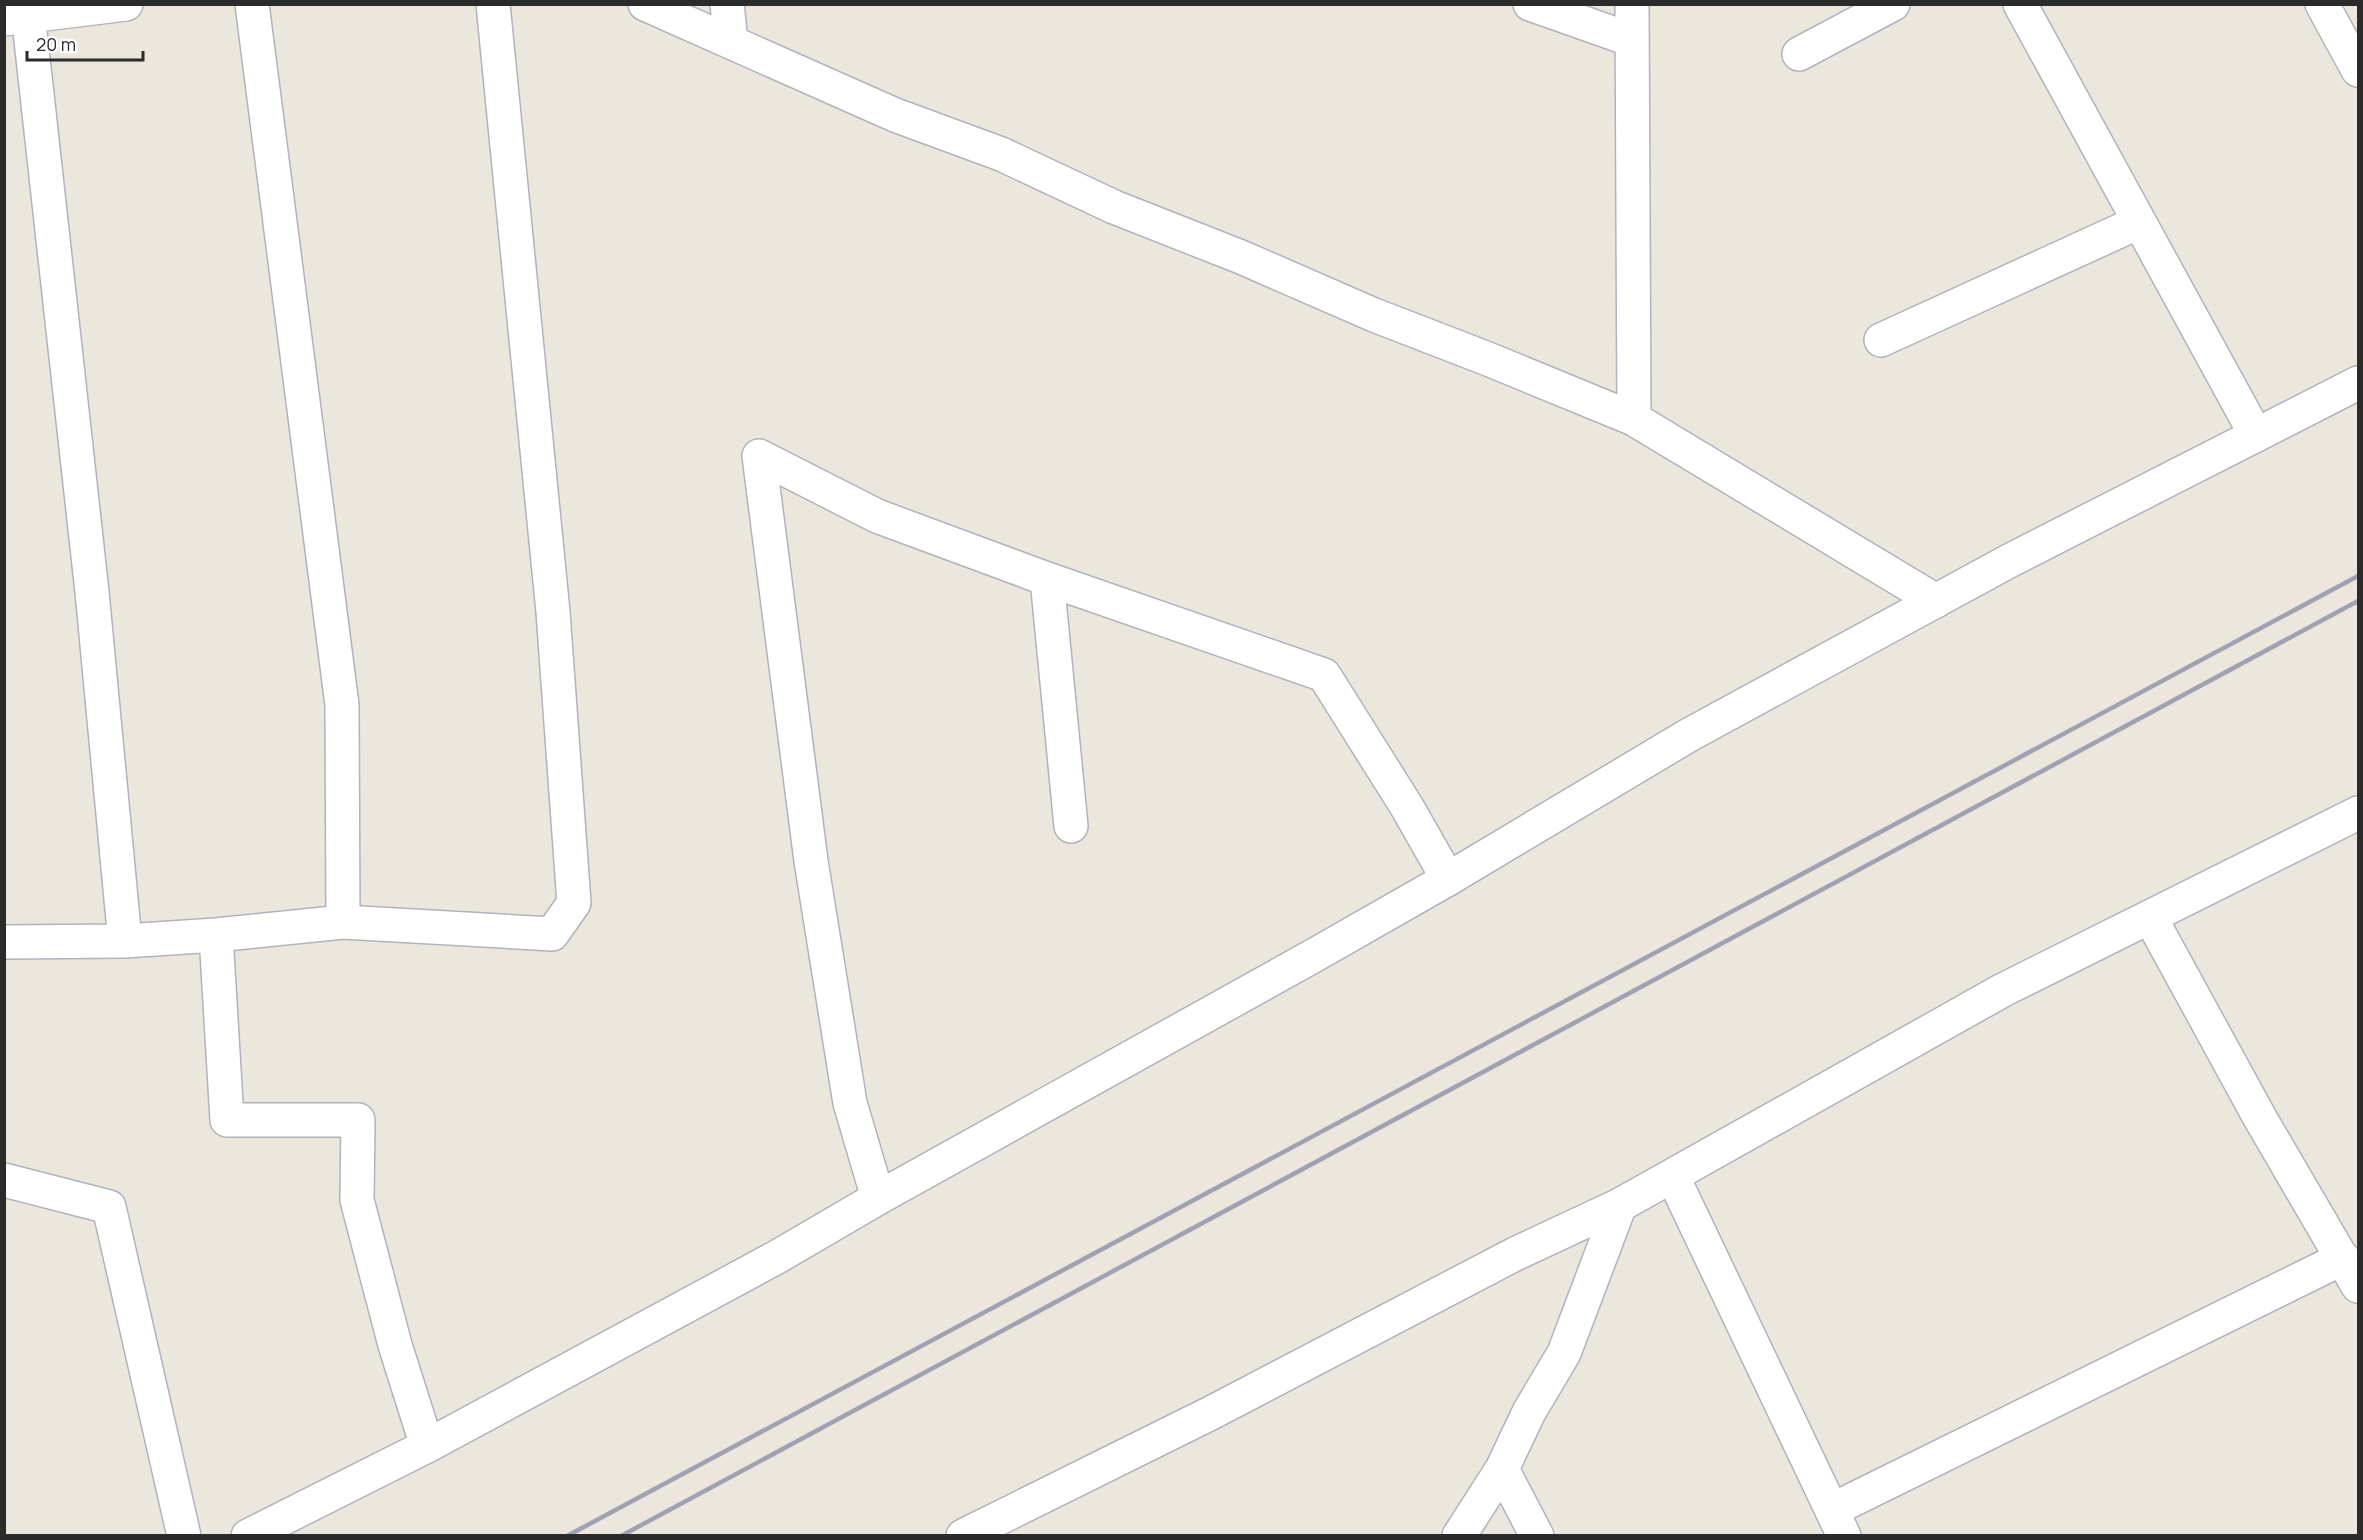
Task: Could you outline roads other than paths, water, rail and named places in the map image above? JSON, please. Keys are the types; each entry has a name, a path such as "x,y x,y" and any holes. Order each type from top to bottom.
{"street":[{"path":"125,941 92,592 20,13 126,4"},
{"path":"252,4 342,705 343,922"},
{"path":"4,942 125,941 216,935 343,922 552,934 574,903 553,612 493,4"},
{"path":"645,4 896,116 1001,154 1114,207 1241,257 1374,315 1634,419 1936,601"},
{"path":"727,4 731,42"},
{"path":"1530,4 1632,40"},
{"path":"1632,4 1634,419"},
{"path":"1799,54 1893,4"},
{"path":"2020,4 2256,435"},
{"path":"2322,4 2358,70"},
{"path":"1881,340 2139,222"},
{"path":"248,1536 427,1446 777,1257 878,1198 1448,879 1689,735 1936,601 2358,383"},
{"path":"878,1198 850,1103 811,861 759,456 877,516 1047,579 1324,675 1407,807 1448,879"},
{"path":"1047,579 1071,826"},
{"path":"963,1536 1211,1413 1515,1254 1620,1205 2003,990 2358,813"},
{"path":"2150,917 2260,1118 2358,1286"},
{"path":"216,935 226,1120 358,1120 357,1200 395,1345 427,1446"},
{"path":"1673,1177 1838,1523 2343,1258"},
{"path":"4,1180 109,1207 184,1536"},
{"path":"1459,1536 1502,1469 1529,1412 1564,1353 1620,1205"},
{"path":"1502,1469 1537,1536"}],"railway":[{"path":"567,1536 2358,576"},
{"path":"621,1536 2358,601"}]}
